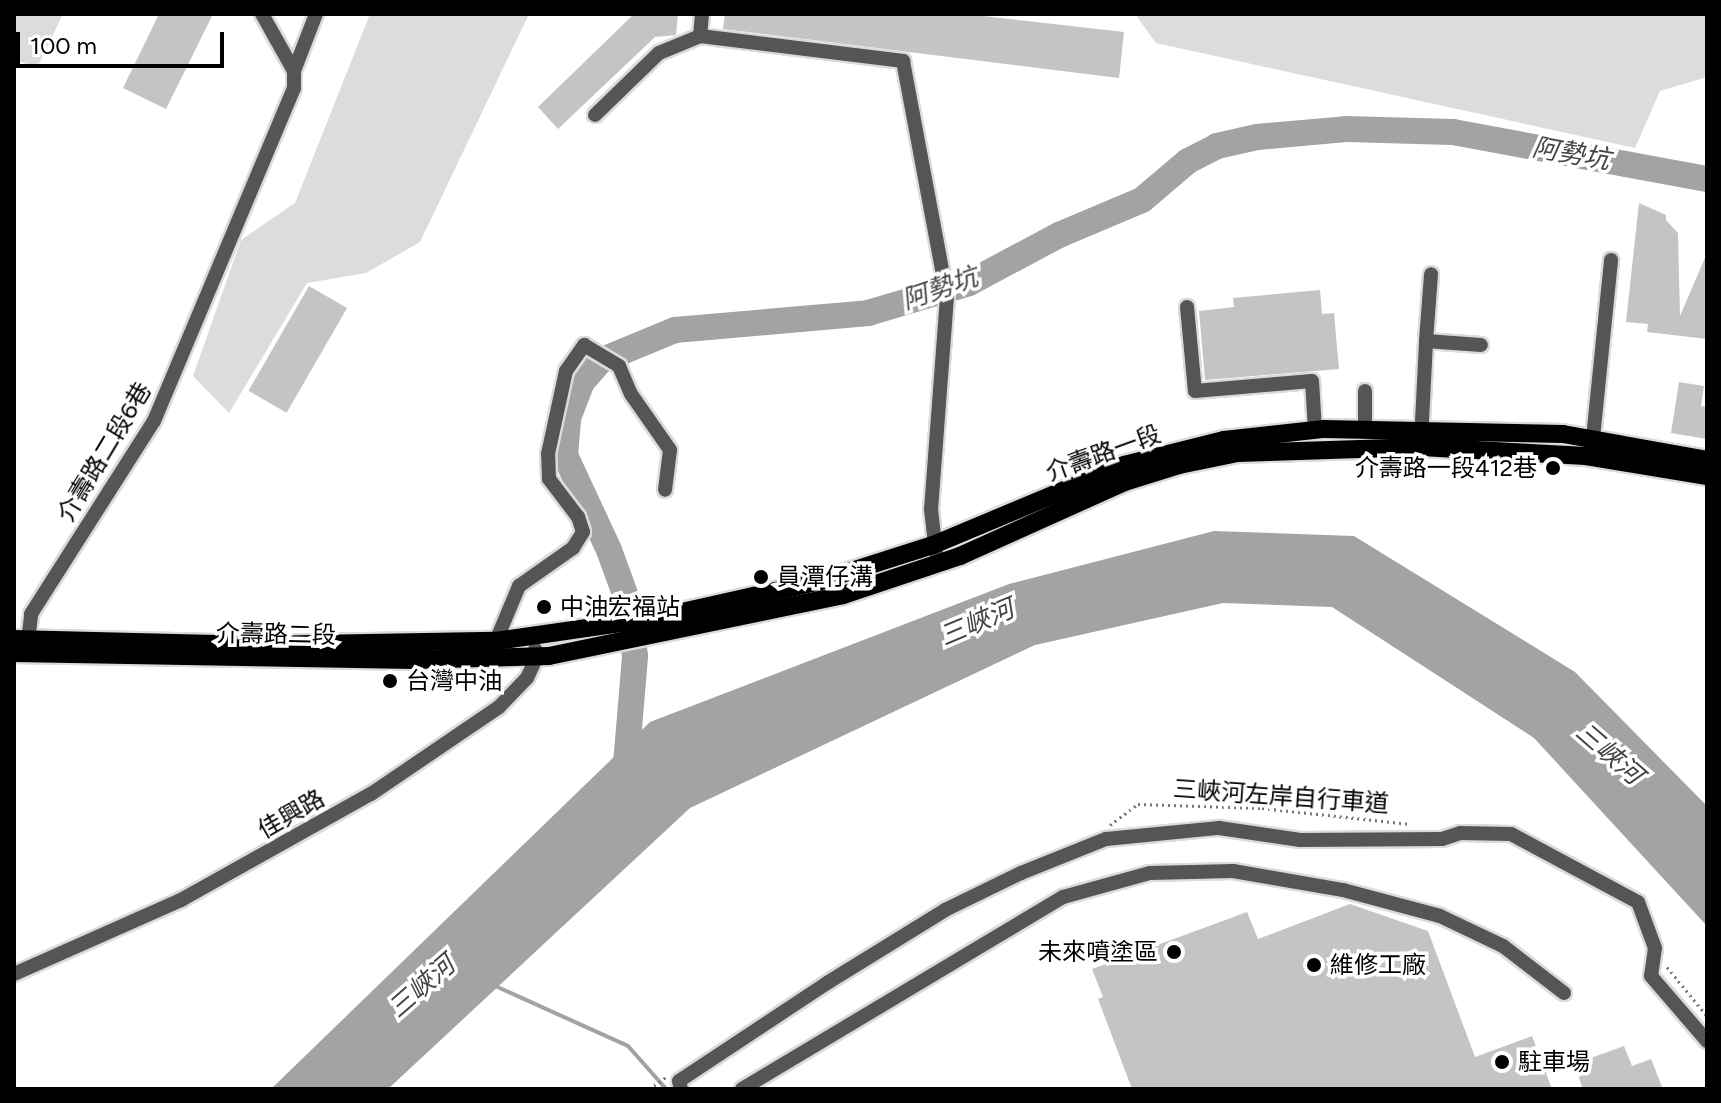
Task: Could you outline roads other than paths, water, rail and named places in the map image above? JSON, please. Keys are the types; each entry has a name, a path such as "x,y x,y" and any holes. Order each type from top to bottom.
{"main road":[{"name":"介壽路一段","path":"537,657 589,648 820,581 933,545 1124,465 1224,440 1315,430 1365,430 1586,456 1707,476"},
{"name":"介壽路一段","path":"531,635 594,627 655,627 843,595 940,563 1125,482 1179,465 1238,453 1422,439 1593,438 1707,460"},
{"name":"介壽路二段","path":"20,646 496,641 531,635"},
{"name":"介壽路二段","path":"20,646 413,660 537,657"}],"street":[{"path":"262,14 294,71"},
{"name":"介壽路二段6巷","path":"20,646 31,614 154,421 294,88 294,71 316,14"},
{"path":"700,36 702,14"},
{"path":"595,115 659,53 700,36 903,61 947,297 931,509 933,545 940,563"},
{"path":"1593,438 1611,260"},
{"path":"1422,439 1431,274"},
{"path":"1187,307 1195,391 1312,381 1315,430"},
{"path":"1426,341 1481,345"},
{"path":"496,641 519,586 580,541 583,532 578,517 549,479 548,454 566,371 584,345 619,366 631,394 670,450 665,490"},
{"path":"1365,391 1365,430"},
{"path":"531,635 537,657"},
{"name":"佳興路","path":"14,974 181,900 371,794 499,707 527,678 537,657"},
{"path":"681,1089 679,1081 827,983 945,910 1021,873 1106,839 1219,828 1328,840 1511,834 1638,902 1655,948 1651,976 1707,1041"},
{"path":"742,1089 1063,897 1150,873 1233,871 1343,890 1440,916 1503,946 1564,993"}],"water":[{"name":"三峽河","path":"1214,531 1354,536 1575,672 1707,806 1707,926 1534,738 1332,607 1223,603 1035,645 690,808 388,1089 271,1089 650,722 1009,584"}],"waterway":[{"name":"阿勢坑","path":"625,776 635,656 628,602 609,550 565,455 568,418 582,382 600,361 675,330 868,313 969,283 1059,235 1142,200 1188,161 1217,146 1257,137 1346,129 1453,132 1707,179"},
{"path":"493,985 628,1046 666,1089"}],"place":[{"name":"介壽路一段412巷","path":"1553,468"},
{"name":"員潭仔溝","path":"761,577"},
{"name":"中油宏福站","path":"544,607"},
{"name":"台灣中油","path":"390,681"},
{"name":"未來噴塗區","path":"1174,952"},
{"name":"維修工廠","path":"1314,965"},
{"name":"駐車場","path":"1502,1062"}]}
